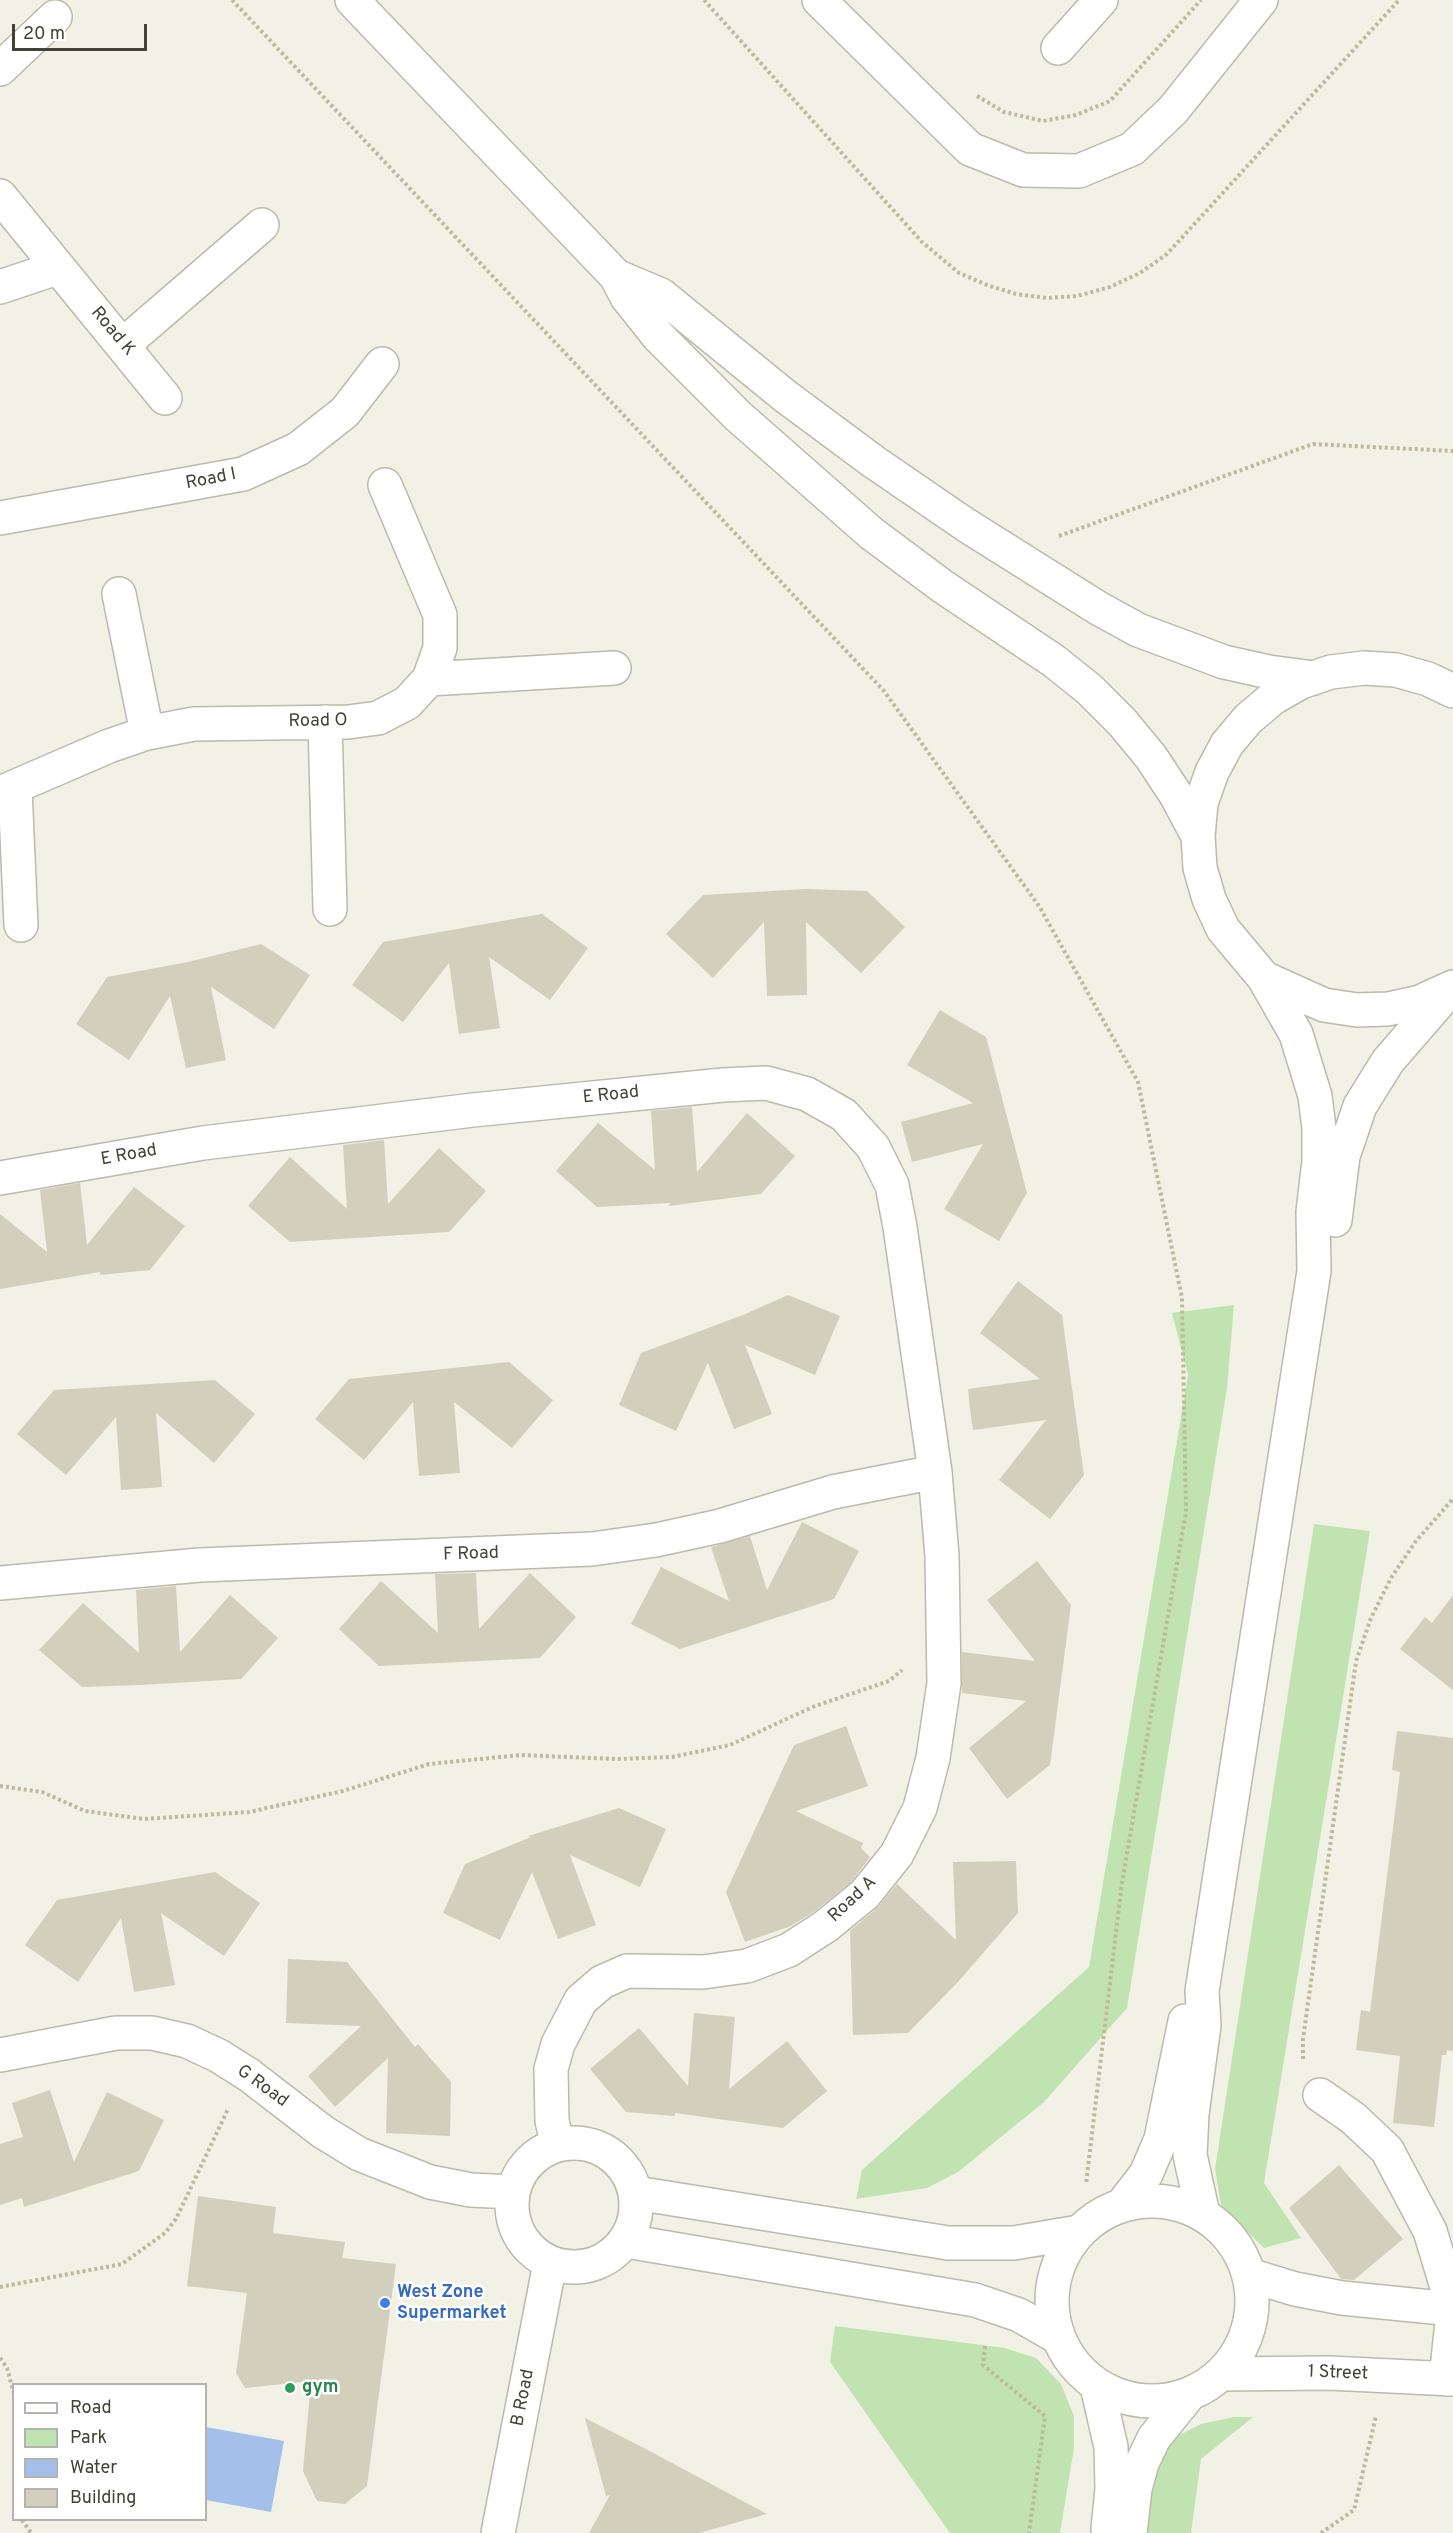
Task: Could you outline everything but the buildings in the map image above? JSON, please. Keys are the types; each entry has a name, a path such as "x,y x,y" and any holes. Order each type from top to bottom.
{"street":[{"path":"352,0 616,276 627,297 658,336 738,416 803,476 871,533 942,586 1054,661 1089,689 1122,722 1151,756 1198,836"},
{"path":"819,0 970,149 1023,170 1079,171 1132,149 1173,110 1242,7"},
{"path":"1058,48 1101,0"},
{"path":"0,69 56,16"},
{"name":"Road K","path":"0,196 165,398"},
{"path":"123,345 262,225"},
{"path":"0,287 57,268"},
{"path":"616,276 661,295 785,396 874,462 1098,609 1138,630 1181,648 1246,668 1314,678"},
{"name":"Road I","path":"0,518 243,474 298,449 345,412 382,363"},
{"name":"Road O","path":"8,791 109,746 147,733 194,724 325,722 378,718 407,703 429,679 440,648 440,615 385,486"},
{"path":"119,594 147,733"},
{"path":"429,679 614,668"},
{"path":"1203,2214 1192,2175 1190,2145 1204,2025 1202,1991 1314,1271 1313,1212 1319,1161 1319,1128 1314,1096 1296,1034 1264,978 1243,955 1218,919 1200,868 1198,836 1201,803 1212,772 1227,744 1248,719 1273,698 1314,678 1331,672 1364,668 1396,670 1428,679 1453,691"},
{"path":"325,722 330,909"},
{"path":"8,791 21,925"},
{"path":"1264,978 1324,1005 1357,1010 1388,1009 1420,1002 1451,988"},
{"path":"1314,1271 1330,1238 1343,1156 1360,1106 1388,1061 1451,988"},
{"name":"E Road","path":"0,1178 203,1143 473,1110 723,1085 766,1083 807,1094 844,1115 873,1147 892,1185 935,1472"},
{"name":"F Road","path":"0,1583 200,1565 592,1549 656,1540 720,1526 833,1492 935,1472"},
{"name":"Road A","path":"558,2145 552,2121 551,2069 568,2021 581,2000 602,1982 627,1971 703,1972 747,1966 789,1950 826,1926 865,1894 897,1854 920,1808 933,1758 944,1683 942,1556 935,1472"},
{"path":"1122,2205 1146,2174 1155,2157 1166,2120 1180,2035 1192,2005 1202,1991"},
{"name":"G Road","path":"0,2055 116,2033 152,2033 187,2041 219,2056 249,2075 323,2132 359,2154 391,2169 430,2182 471,2190 513,2192"},
{"path":"1320,2095 1353,2118 1387,2150 1430,2231 1453,2310 1450,2379"},
{"path":"575,2143 592,2145 607,2152 621,2163 636,2193 637,2210 634,2226 626,2241 599,2263 583,2268 566,2268 536,2255 520,2234 512,2209 513,2192 529,2162 542,2151 558,2145 575,2143"},
{"path":"636,2193 948,2243 1014,2243 1079,2232"},
{"path":"1163,2201 1184,2205 1203,2214 1232,2239 1249,2275 1252,2317 1246,2338 1222,2374 1188,2396 1166,2402 1142,2402 1118,2397 1081,2373 1068,2356 1059,2338 1053,2316 1052,2293 1057,2271 1066,2250 1079,2232 1099,2216 1122,2205 1163,2201"},
{"path":"626,2241 975,2300 1019,2315 1059,2338"},
{"name":"B Road","path":"498,2533 550,2263"},
{"path":"1249,2275 1295,2289 1342,2298 1453,2310"},
{"name":"1 Street","path":"1222,2374 1302,2372 1450,2379"},
{"path":"1098,2386 1111,2447 1112,2489 1107,2533"},
{"path":"1130,2533 1135,2489 1142,2463 1154,2438 1188,2396"}],"path":[{"path":"1011,553 1313,444 1453,451"},
{"path":"1320,2095 1310,2083 1304,2066 1303,2039 1356,1661 1371,1618 1391,1578 1416,1541 1453,1499"},
{"path":"0,1786 42,1792 85,1811 144,1819 249,1812 344,1791 429,1764 521,1755 617,1759 672,1757 730,1745 815,1706 889,1681 945,1636"},
{"path":"0,2287 122,2264 165,2233 176,2219 231,2104 249,2075"},
{"path":"0,2358 7,2368 12,2387"},
{"path":"1320,2533 1354,2510 1378,2405"}],"green space":[{"path":"1234,1305 1227,1388 1127,2008 1044,2102 958,2172 927,2188 856,2199 862,2170 1089,1967 1188,1375 1172,1313"},
{"path":"1314,1524 1370,1531 1264,2183 1301,2238 1264,2248 1221,2206 1215,2169"},
{"path":"835,2326 1005,2348 1036,2358 1061,2384 1074,2416 1074,2448 1060,2533 950,2533 830,2362"},
{"path":"1234,2417 1253,2417 1201,2459 1191,2533 1132,2533 1166,2442 1201,2424"}],"water":[{"path":"207,2427 284,2441 271,2512 207,2500"}],"place":[{"name":"West Zone Supermarket","path":"385,2303"},
{"name":"gym","path":"290,2388"}]}
